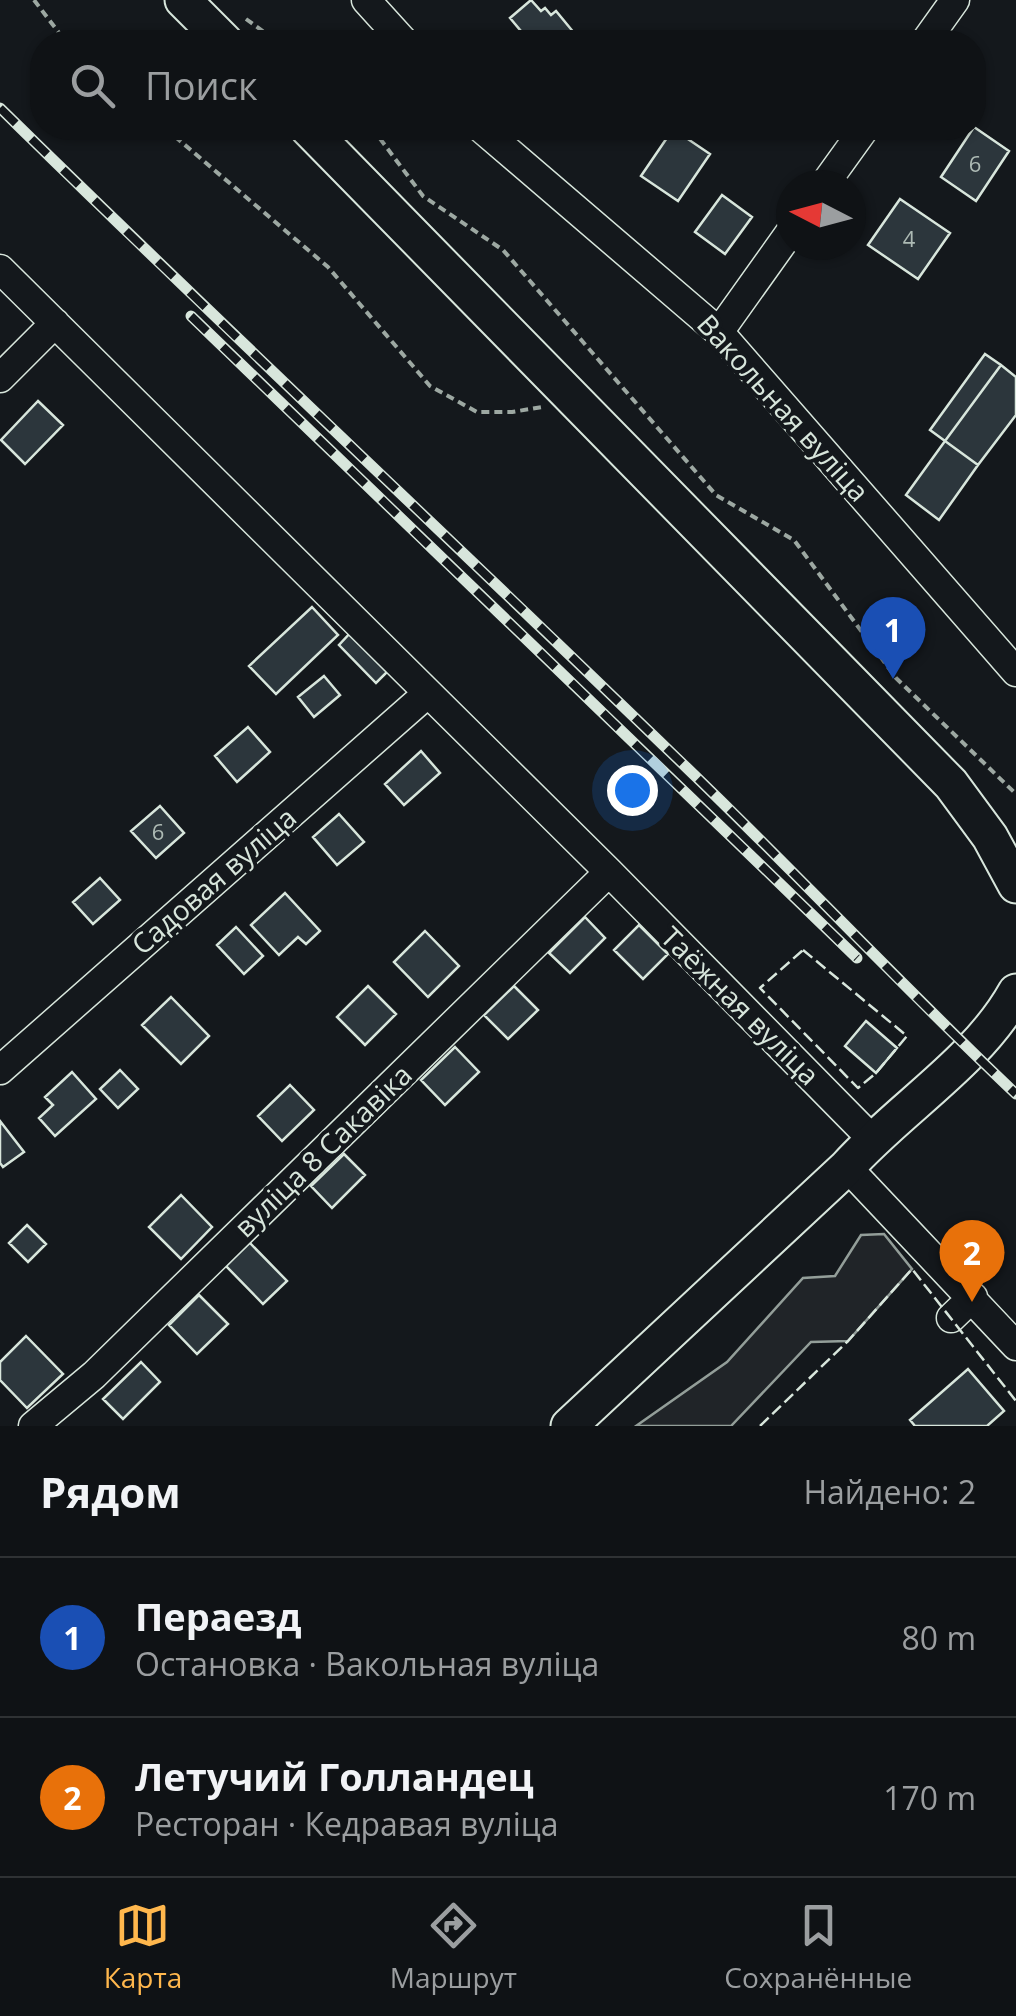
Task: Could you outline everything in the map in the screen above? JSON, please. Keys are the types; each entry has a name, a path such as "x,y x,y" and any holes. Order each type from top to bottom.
{"main road":[{"path":"183,0 230,26"},
{"path":"320,140 951,784 990,837 1016,885"},
{"path":"570,1426 970,1051 1016,992"}],"street":[{"path":"366,0 393,30"},
{"path":"934,30 955,0"},
{"name":"Вакольная вуліца","path":"495,140 720,332 1016,672"},
{"path":"835,170 856,140"},
{"path":"720,332 776,253"},
{"name":"Таёжная вуліца","path":"0,269 609,872 872,1139"},
{"path":"0,378 55,323"},
{"name":"Садовая вуліца","path":"0,1070 428,693"},
{"name":"вуліца 8 Сакавіка","path":"32,1426 94,1375 609,872"},
{"path":"848,1167 1016,1346"},
{"path":"951,1318 973,1298"}],"path":[{"path":"34,0 57,30"},
{"path":"179,140 328,267 430,386 477,412 512,412 576,401"},
{"path":"381,140 423,196 503,250 716,494 794,540 896,678 1016,794"}],"shaded area":[{"path":"884,1234 912,1269 848,1341 811,1342 731,1426 636,1426 727,1362 803,1278 835,1276 861,1235"}],"building":[{"path":"531,0 541,11 545,8 551,15 556,11 572,30 520,30 510,18"},
{"path":"986,135 1009,151 976,201 941,177 965,140 986,140"},
{"path":"666,140 689,140 710,154 678,201 641,176"},
{"path":"722,195 752,217 725,254 695,232"},
{"path":"900,199 950,233 918,279 868,245"},
{"path":"985,354 1001,365 945,441 930,430"},
{"path":"1001,365 1016,377 1016,415 978,465 945,441"},
{"path":"38,401 63,425 25,464 1,440"},
{"path":"945,441 978,465 939,520 906,495"},
{"path":"312,607 338,635 276,694 249,666"},
{"path":"352,631 390,669 376,683 339,645"},
{"path":"324,676 340,695 314,717 298,697"},
{"path":"248,727 270,752 237,782 215,756"},
{"path":"421,751 440,773 404,805 385,784"},
{"path":"160,806 184,833 156,858 131,831"},
{"path":"339,814 364,842 337,865 313,837"},
{"path":"100,878 120,900 93,924 73,902"},
{"path":"285,893 320,931 306,944 298,937 279,955 251,925"},
{"path":"585,917 605,938 570,973 549,953"},
{"path":"639,925 668,954 643,979 614,950"},
{"path":"236,927 263,956 244,974 217,945"},
{"path":"425,931 459,966 428,997 394,962"},
{"path":"368,986 396,1014 365,1045 337,1017"},
{"path":"514,986 538,1010 508,1039 484,1015"},
{"path":"171,997 209,1036 181,1064 142,1025"},
{"path":"866,1021 897,1048 876,1073 845,1046"},
{"path":"455,1047 479,1072 445,1105 421,1080"},
{"path":"120,1070 138,1089 118,1108 100,1089"},
{"path":"72,1072 96,1099 55,1136 39,1118 53,1105 45,1097"},
{"path":"290,1085 314,1110 282,1141 258,1116"},
{"path":"0,1121 24,1152 3,1167 0,1163"},
{"path":"344,1154 365,1175 332,1208 311,1186"},
{"path":"181,1195 212,1227 181,1259 149,1227"},
{"path":"27,1225 46,1244 28,1262 9,1243"},
{"path":"249,1242 287,1281 263,1304 226,1266"},
{"path":"199,1295 228,1324 197,1354 169,1325"},
{"path":"26,1336 63,1374 27,1408 0,1380 0,1362"},
{"path":"141,1362 160,1382 123,1419 103,1399"},
{"path":"968,1369 1004,1411 987,1426 915,1426 910,1420"}],"railway":[{"path":"0,108 30,137"},
{"path":"33,140 688,769 1016,1094"},
{"path":"191,316 857,958"}],"fence":[{"path":"803,950 907,1036 858,1088 760,988 803,950"},
{"path":"760,1426 848,1341 912,1269 1016,1401"}],"place":[{"name":"Пераезд","path":"893,679"},
{"name":"Летучий Голландец","path":"972,1302"}]}
